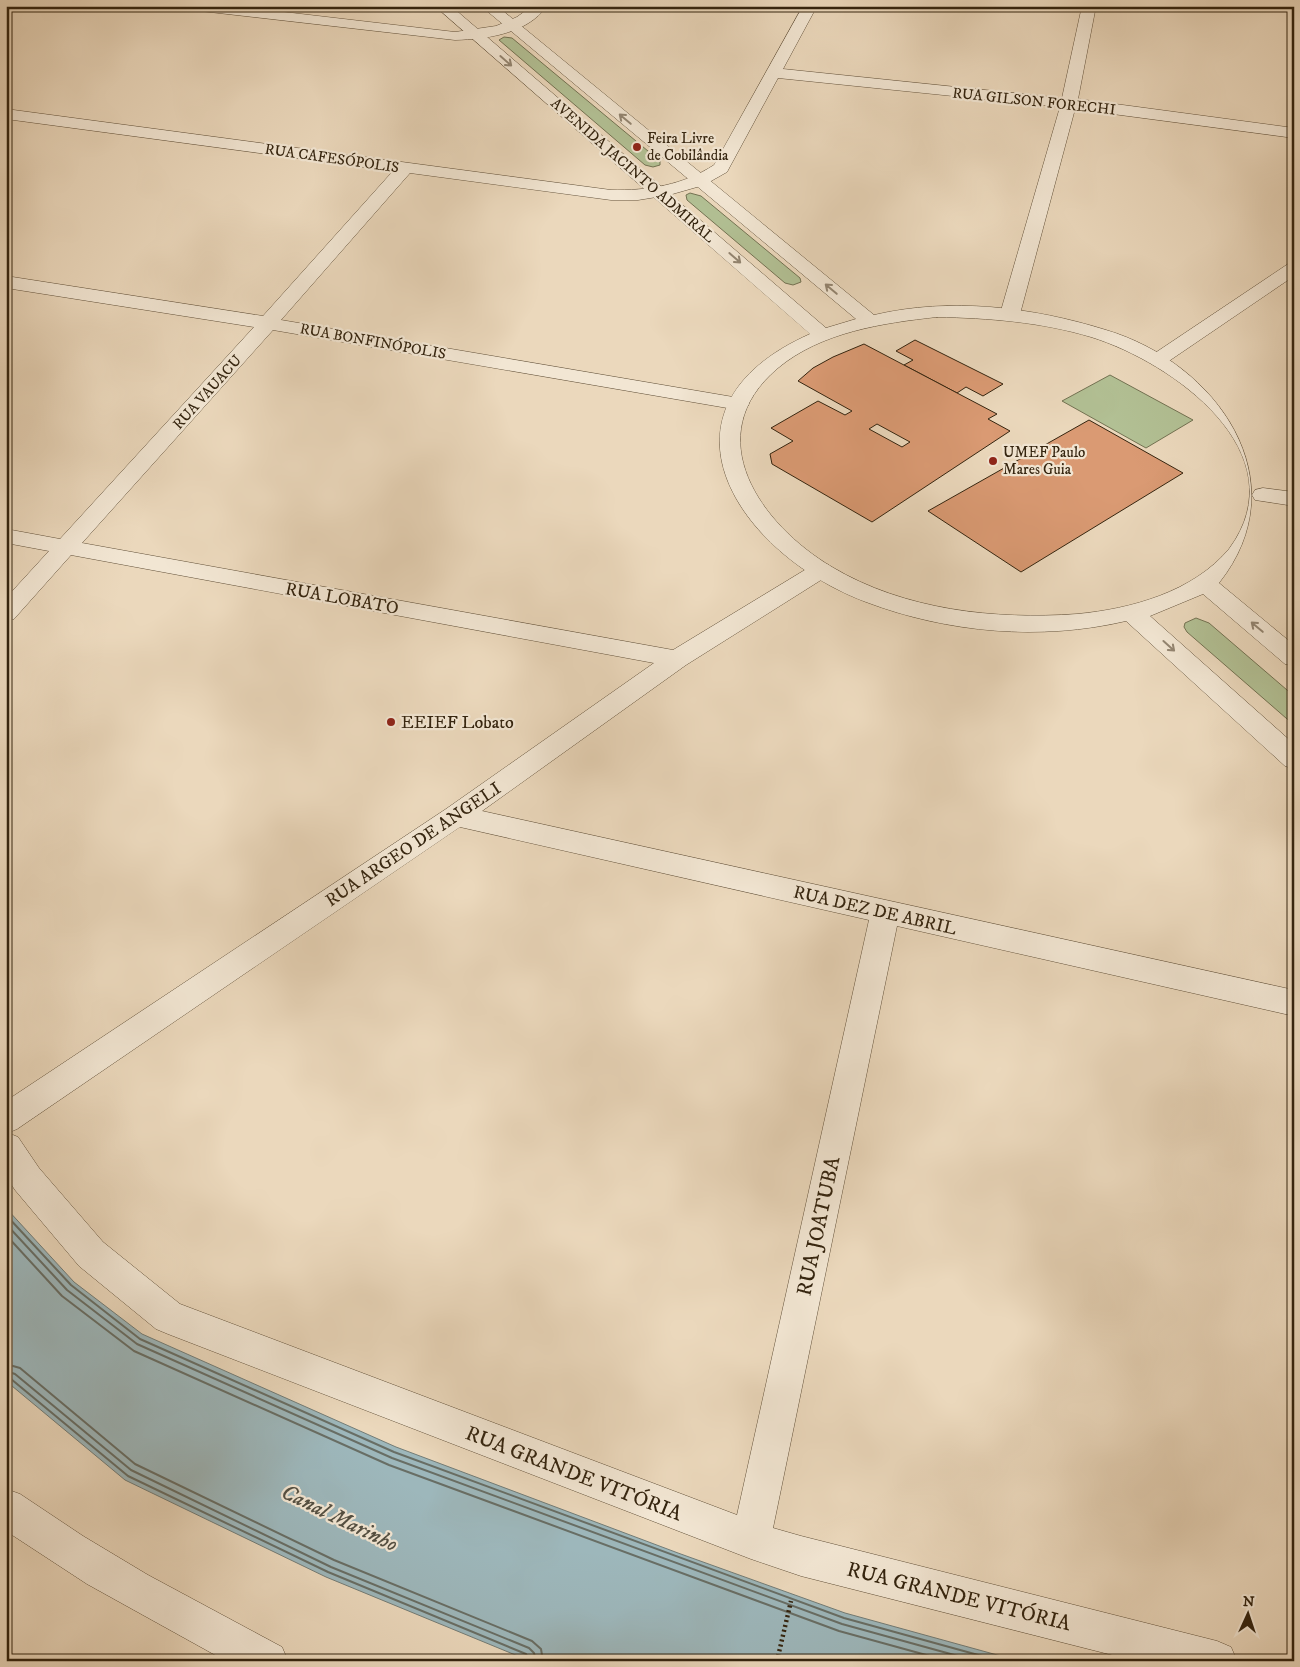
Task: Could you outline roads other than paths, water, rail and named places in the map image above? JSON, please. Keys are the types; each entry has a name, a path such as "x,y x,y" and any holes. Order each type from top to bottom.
{"street":[{"path":"192,6 449,36 475,34 512,26 532,16 540,6"},
{"name":"AVENIDA JACINTO ADMIRAL","path":"442,6 823,335"},
{"name":"AVENIDA JACINTO ADMIRAL","path":"488,6 869,320"},
{"name":"RUA CAFESÓPOLIS","path":"6,114 611,195 638,196 699,180 720,168 810,6"},
{"path":"1010,314 1069,104 1089,6"},
{"name":"RUA GILSON FORECHI","path":"774,73 1069,104 1294,133"},
{"name":"RUA VAUACU","path":"6,613 405,168"},
{"path":"1159,359 1294,268"},
{"name":"RUA BONFINÓPOLIS","path":"6,282 268,323 739,404"},
{"path":"937,311 1010,314 1049,320 1088,330 1125,343 1159,359 1207,392 1226,410 1243,430 1254,451 1263,495 1258,520 1246,544 1228,566 1204,583 1168,602 1132,613 1086,622 1050,625 984,622 946,616 901,605 858,590 821,570 785,545 758,517 739,488 730,458 730,430 739,404 752,383 772,364 795,348 823,335 869,320 937,311"},
{"path":"1263,495 1294,499"},
{"name":"RUA LOBATO","path":"6,536 678,659"},
{"name":"RUA ARGEO DE ANGELI","path":"6,1119 456,816 678,659 821,570"},
{"path":"1204,583 1294,658"},
{"path":"1132,613 1294,759"},
{"name":"RUA DEZ DE ABRIL","path":"456,816 1294,1003"},
{"name":"RUA JOATUBA","path":"751,1540 885,912"},
{"name":"RUA GRANDE VITÓRIA","path":"6,1147 27,1179 90,1254 168,1317 751,1540 801,1556 1217,1661"},
{"path":"6,1508 43,1535 156,1602 268,1661"}],"water":[{"name":"Canal Marinho","path":"6,1208 74,1282 142,1334 396,1447 678,1553 845,1613 1019,1661 530,1661 326,1577 125,1480 6,1381"}],"place":[{"name":"Feira Livre de Cobilândia","path":"637,147"},
{"name":"UMEF Paulo Mares Guia","path":"993,461"},
{"name":"EEIEF Lobato","path":"391,722"}]}
